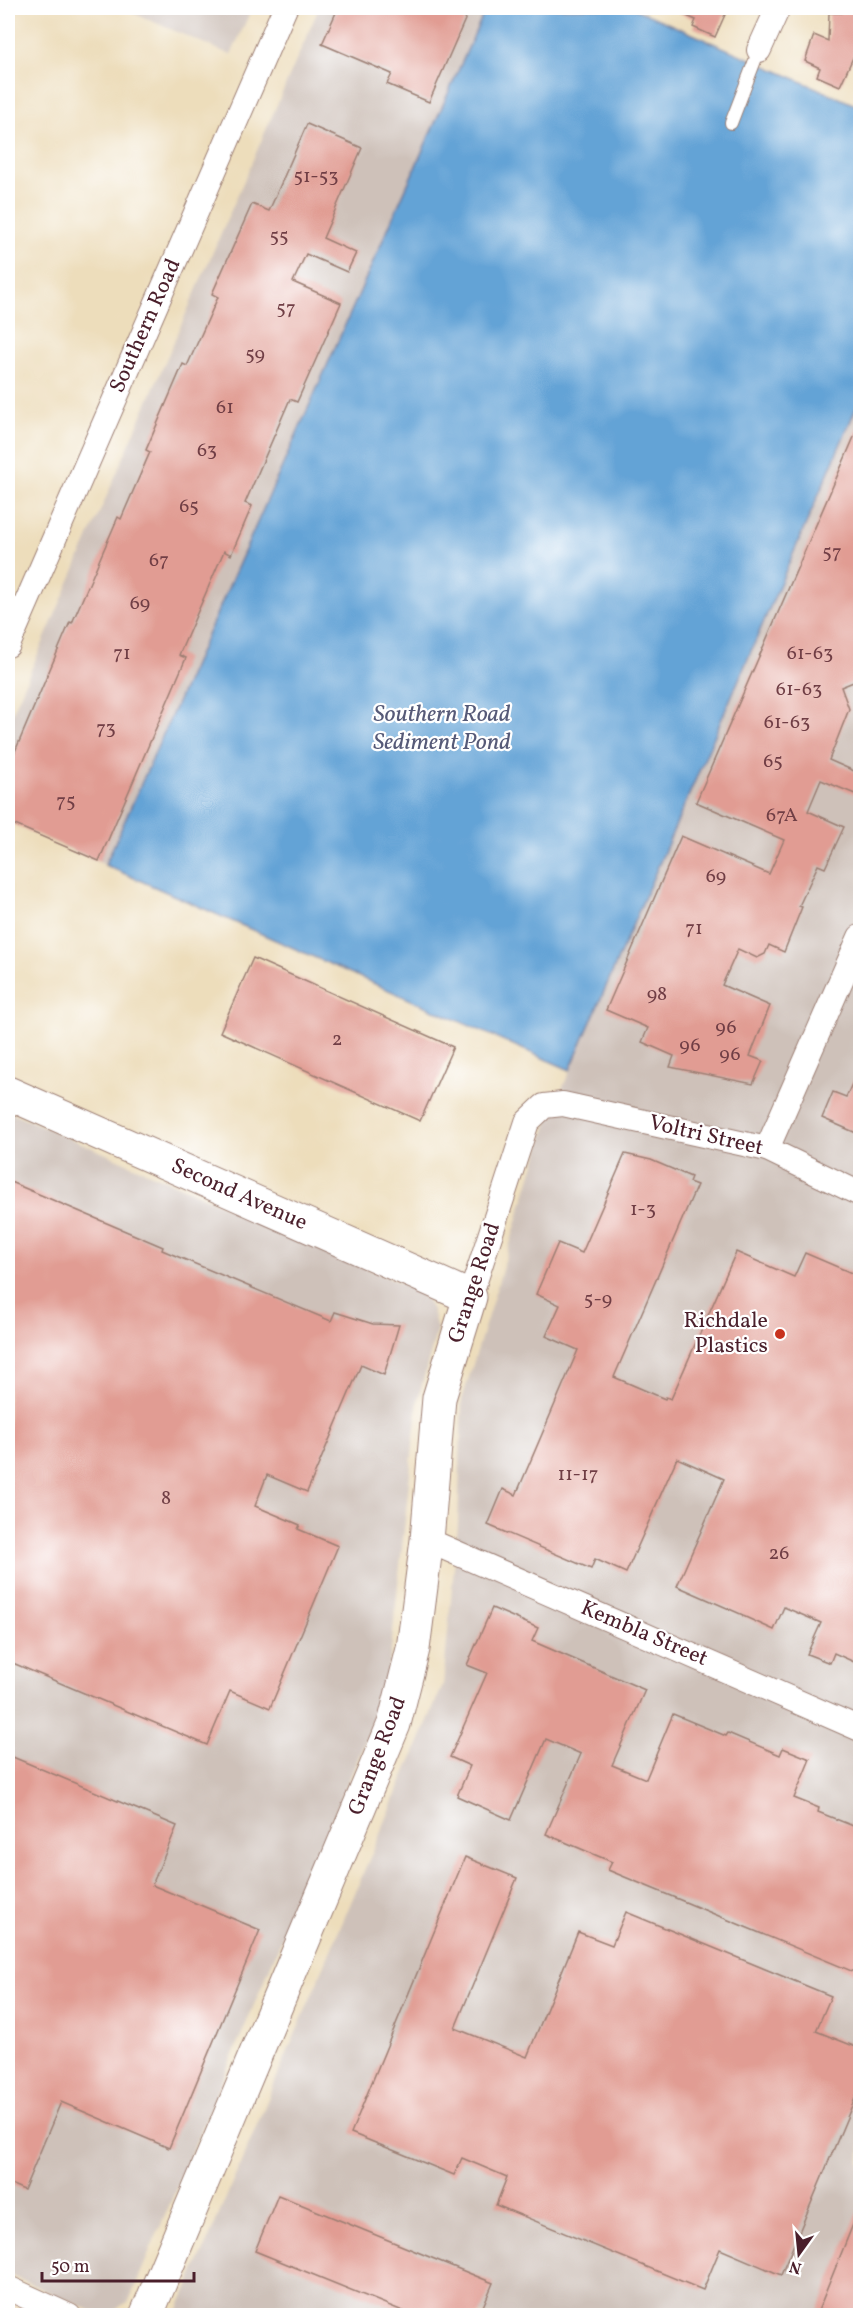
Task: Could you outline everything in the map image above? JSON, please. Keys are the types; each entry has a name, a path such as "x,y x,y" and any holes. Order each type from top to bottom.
{"main road":[{"name":"Second Avenue","path":"8,1093 470,1297"},
{"name":"Grange Road","path":"146,2316 394,1724 413,1649 427,1540 439,1398 470,1297"}],"street":[{"name":"Southern Road","path":"8,645 285,8"},
{"path":"759,50 778,8"},
{"path":"767,1149 861,937"},
{"name":"Voltri Street","path":"544,1106 563,1104 767,1149 861,1194"},
{"name":"Grange Road","path":"470,1297 527,1122 544,1106"},
{"name":"Kembla Street","path":"427,1540 861,1729"},
{"path":"8,2288 69,2316"}],"lane":[{"path":"731,123 759,50"}],"shaded area":[{"path":"121,8 252,8 231,55"},
{"path":"319,8 486,8 105,865 8,822 8,723"},
{"path":"860,399 860,2315 176,2316 443,1685 458,1524 462,1400 547,1124"},
{"path":"8,1111 410,1287 424,1296 432,1310 437,1329 418,1399 391,1650 382,1702 128,2303 111,2312 101,2313 8,2274"},
{"path":"8,2305 32,2315 8,2315"}],"water":[{"name":"Southern Road Sediment Pond","path":"486,8 633,8 860,107 860,399 570,1070 105,865"}],"building":[{"path":"338,8 470,8 429,102 387,84 392,74 322,44"},
{"path":"668,8 728,8 715,37 693,27 696,20"},
{"path":"861,12 861,40 840,86 817,76 820,68 805,61 814,35 828,41 829,13"},
{"path":"307,124 362,148 323,238 356,253 347,272 306,254 293,282 341,303 297,402 290,399 245,503 252,506 231,555 224,551 179,655 186,658 99,861 8,822 8,768 70,622 72,623 118,517 121,519 150,452 146,450 183,364 187,366 218,297 212,294 252,204 269,211"},
{"path":"861,421 861,679 841,687 849,709 829,760 861,774 861,781 855,794 821,780 808,811 844,827 825,868 818,865 799,906 802,907 784,952 769,945 765,954 757,958 738,949 722,985 770,1006 750,1056 763,1061 753,1084 670,1067 674,1056 642,1042 648,1028 606,1010 681,836 769,874 784,840 696,802"},
{"path":"253,958 453,1047 420,1121 220,1032"},
{"path":"861,1064 861,1135 822,1118 833,1092 846,1097"},
{"path":"625,1154 651,1160 691,1177 689,1182 697,1185 614,1377 665,1399 666,1397 671,1399 736,1252 794,1277 805,1253 861,1277 861,1665 834,1653 830,1663 807,1654 821,1623 784,1607 774,1630 677,1586 724,1479 677,1458 626,1573 595,1559 591,1569 488,1525 503,1489 516,1495 578,1350 546,1336 560,1305 536,1294 558,1243 582,1253"},
{"path":"8,1181 163,1247 162,1250 331,1321 335,1312 373,1324 399,1325 384,1375 361,1365 307,1492 267,1475 255,1506 300,1525 298,1529 338,1546 270,1708 230,1691 207,1745 8,1661"},
{"path":"492,1608 538,1628 532,1641 645,1690 612,1765 646,1779 673,1714 726,1736 728,1733 780,1755 783,1748 810,1759 794,1798 819,1808 818,1812 861,1829 861,1975 608,1870 612,1862 546,1834 581,1754 546,1739 511,1820 457,1796 470,1766 450,1757 487,1673 467,1665"},
{"path":"8,1755 177,1826 152,1885 260,1930 169,2148 61,2102 24,2190 8,2183"},
{"path":"465,1857 517,1878 455,2028 527,2057 578,1932 612,1945 626,1912 831,1996 816,2031 861,2049 861,2084 781,2275 720,2249 703,2290 496,2205 507,2177 462,2158 454,2175 351,2133"},
{"path":"278,2195 493,2283 479,2316 415,2316 255,2251"},
{"path":"860,2207 861,2316 816,2316"}],"place":[{"name":"Richdale Plastics","path":"780,1334"}]}
